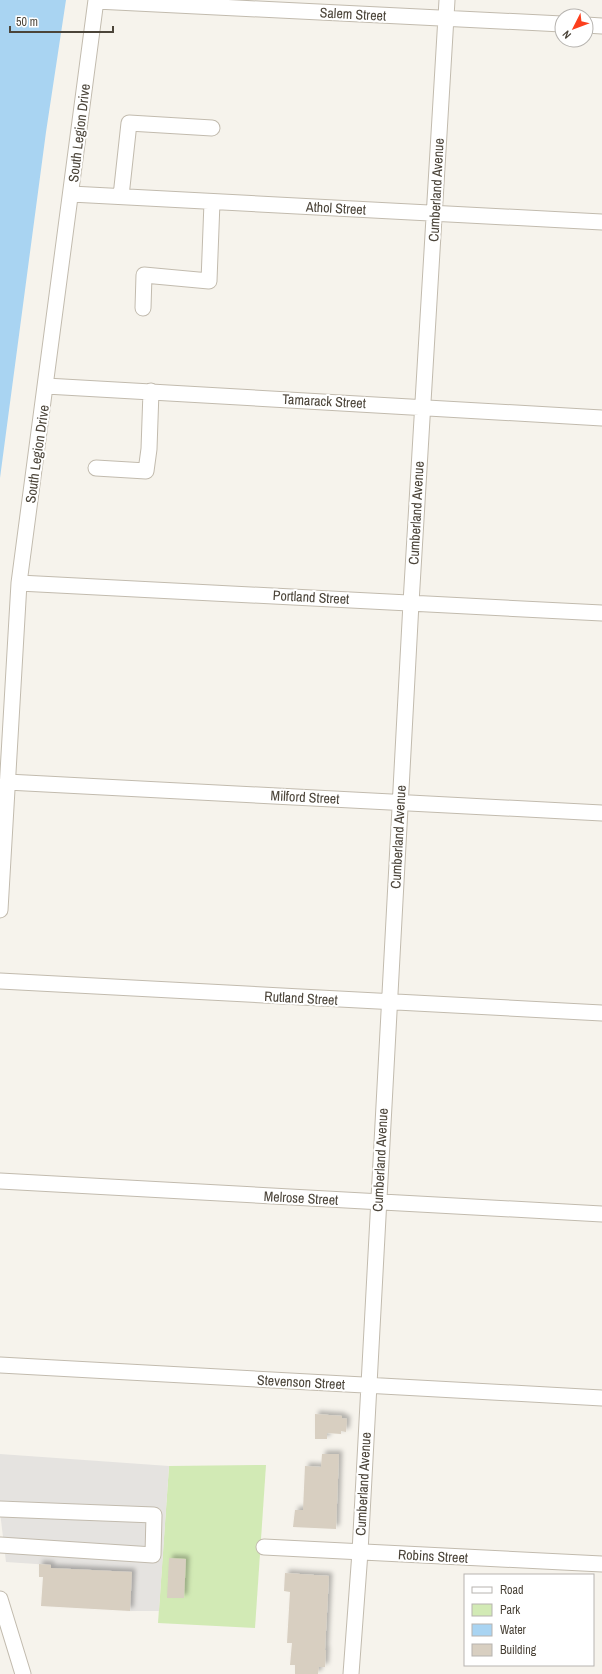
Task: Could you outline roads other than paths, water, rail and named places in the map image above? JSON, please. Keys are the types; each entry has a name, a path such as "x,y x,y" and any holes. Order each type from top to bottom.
{"street":[{"name":"Salem Street","path":"96,0 554,24"},
{"name":"South Legion Drive","path":"0,910 19,583 96,0"},
{"name":"Cumberland Avenue","path":"351,1674 360,1552 422,407 448,0"},
{"path":"121,196 129,123 212,128"},
{"name":"Athol Street","path":"71,194 602,222"},
{"path":"143,308 144,275 209,281 212,202"},
{"name":"Tamarack Street","path":"46,386 602,418"},
{"path":"96,468 146,471 149,449 152,391"},
{"name":"Portland Street","path":"19,583 602,613"},
{"name":"Milford Street","path":"7,782 602,813"},
{"name":"Rutland Street","path":"0,981 602,1013"},
{"name":"Melrose Street","path":"0,1181 602,1214"},
{"name":"Stevenson Street","path":"0,1365 602,1398"},
{"path":"0,1509 154,1515 153,1555 0,1545"},
{"name":"Robins Street","path":"264,1547 602,1564"},
{"path":"0,1599 23,1674"}],"water":[{"path":"0,0 66,0 46,132 0,478"}]}
